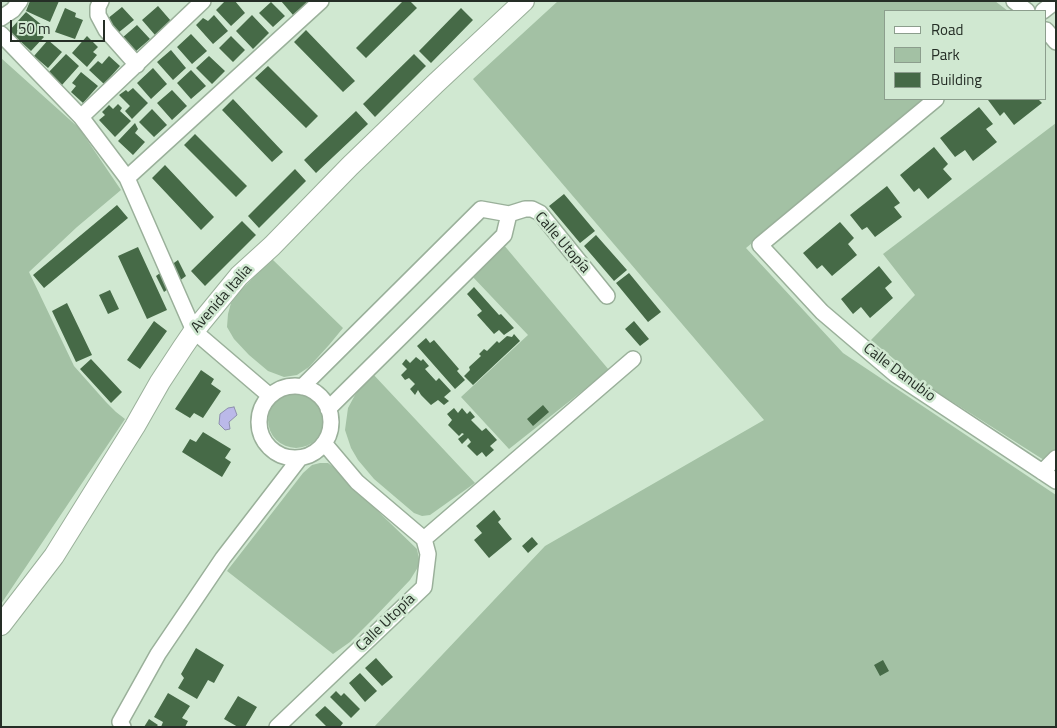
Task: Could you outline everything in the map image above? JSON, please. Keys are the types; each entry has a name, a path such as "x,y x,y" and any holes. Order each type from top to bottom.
{"street":[{"path":"1,18 13,10 20,1"},
{"path":"101,1 98,7 98,15 106,30 136,65"},
{"path":"80,117 203,1"},
{"path":"127,178 321,1"},
{"name":"Avenida Italia","path":"1,625 54,556 135,426 160,382 194,331 239,276 272,246 350,166 524,1"},
{"path":"1014,1 1026,10"},
{"path":"1043,10 1056,1"},
{"path":"1047,31 1056,42"},
{"path":"1,34 80,117 127,178 194,331 270,396"},
{"name":"Calle Danubio","path":"935,100 760,245 822,312 896,375 1056,481"},
{"name":"Calle Utopía","path":"302,387 481,209 509,214 524,209 540,212 607,296"},
{"path":"328,409 504,235 509,214"},
{"path":"324,443 357,482 424,540 634,360"},
{"path":"285,387 302,387 319,395 326,404 331,415 331,427 328,438 321,448 311,455 300,458 288,458 276,454 260,436 258,424 260,412 265,401 274,392 285,387"},
{"path":"123,727 120,722 158,654 223,558 300,458"},
{"path":"1042,472 1056,458"},
{"name":"Calle Utopía","path":"277,727 424,587 428,554 424,540"}],"green space":[{"path":"558,1 995,1 1007,10 884,10 884,100 925,100 746,248 843,353 1056,495 1056,727 374,727 545,546 764,420 473,79"},
{"path":"1,58 79,128 121,190 77,227 29,272 74,366 106,402 125,419 1,604"},
{"path":"1056,123 1056,465 1047,462 923,383 871,340 915,295 883,254"},
{"path":"503,244 609,370 509,449 461,397 528,335 471,275"},
{"path":"272,259 343,328 309,367 297,375 284,377 268,371 234,339 227,327 231,303 241,290"},
{"path":"372,373 475,483 430,515 422,516 414,513 374,479 358,460 351,448 345,430 348,408 355,395"},
{"path":"290,392 302,392 312,396 320,404 324,420 320,436 312,444 302,448 290,448 280,444 272,436 268,426 268,414 272,404 280,396"},
{"path":"328,463 337,470 417,549 420,564 410,580 373,619 350,642 333,654 227,571 303,473 312,465"}],"water":[{"path":"234,407 237,415 229,422 230,429 225,430 219,424 220,414 228,408"}],"building":[{"path":"30,1 59,1 50,22 26,11"},
{"path":"225,1 235,1 245,13 231,26 216,10"},
{"path":"281,1 309,1 293,15"},
{"path":"403,1 410,1 417,8 366,58 356,48"},
{"path":"271,2 285,16 273,27 259,13"},
{"path":"158,6 171,21 155,35 142,20"},
{"path":"122,7 134,20 118,33 107,19"},
{"path":"65,8 76,13 75,17 83,20 75,39 55,32"},
{"path":"461,8 473,20 431,63 419,51"},
{"path":"26,12 43,26 38,32 44,37 31,51 9,31"},
{"path":"214,15 228,31 213,44 196,25 203,18 208,21"},
{"path":"252,15 269,33 253,49 236,31"},
{"path":"137,25 150,39 135,52 122,38"},
{"path":"306,30 355,81 343,92 294,42"},
{"path":"191,34 207,51 192,64 177,47"},
{"path":"87,36 98,47 93,52 97,55 87,67 72,53"},
{"path":"231,36 245,50 233,62 219,48"},
{"path":"48,40 62,52 48,68 34,56"},
{"path":"171,50 186,68 173,80 157,62"},
{"path":"66,54 79,66 62,85 48,73"},
{"path":"414,54 426,66 375,117 363,104"},
{"path":"109,56 120,66 104,84 89,70 98,61 102,64"},
{"path":"209,56 225,71 212,84 196,68"},
{"path":"268,66 318,116 306,128 255,78"},
{"path":"153,68 167,84 151,99 137,83"},
{"path":"191,70 206,86 191,99 177,83"},
{"path":"81,72 98,86 83,103 71,92 76,86 72,83"},
{"path":"133,88 148,103 132,119 125,111 130,106 119,95"},
{"path":"172,90 187,106 172,120 157,103"},
{"path":"233,99 283,152 272,162 222,110"},
{"path":"988,100 1039,100 1042,103 1014,125 1004,112 1000,116"},
{"path":"118,104 122,108 120,111 131,121 115,137 99,120 105,115 102,112 109,105 113,109"},
{"path":"979,107 993,124 986,129 997,142 973,161 965,150 955,157 940,138"},
{"path":"152,109 167,125 154,137 139,122"},
{"path":"356,111 368,124 316,173 304,160"},
{"path":"135,123 138,129 135,133 145,142 133,155 118,141"},
{"path":"195,134 247,186 236,197 184,145"},
{"path":"934,147 948,164 943,169 952,179 928,199 919,188 914,192 900,175"},
{"path":"165,165 214,217 201,230 152,178"},
{"path":"295,169 306,181 259,228 248,216"},
{"path":"887,186 900,203 894,207 902,217 875,237 867,227 862,230 850,215"},
{"path":"564,194 595,231 580,243 549,206"},
{"path":"117,205 128,218 44,288 33,275"},
{"path":"242,221 256,235 205,286 191,271"},
{"path":"840,222 854,238 848,244 857,255 832,276 822,265 817,269 803,253"},
{"path":"596,235 627,270 614,281 584,246"},
{"path":"138,247 167,310 147,319 118,256"},
{"path":"178,260 186,276 164,292 156,276"},
{"path":"879,266 892,282 885,288 893,298 870,318 861,307 853,314 841,299"},
{"path":"629,273 661,312 648,322 616,283"},
{"path":"474,287 499,315 501,314 514,328 504,335 499,330 494,334 477,315 482,311 467,294"},
{"path":"110,290 119,309 108,314 99,295"},
{"path":"67,303 92,355 76,362 52,311"},
{"path":"154,321 167,331 140,369 127,360"},
{"path":"634,321 649,339 640,346 625,329"},
{"path":"514,334 520,341 473,385 464,376 470,370 469,367 481,356 479,354 484,349 487,351 497,341 499,343 507,336 512,337"},
{"path":"426,338 430,343 434,340 459,369 457,371 465,380 455,389 417,346"},
{"path":"416,357 421,361 423,359 429,366 425,369 436,381 439,378 451,391 444,397 449,401 444,405 438,400 431,405 418,390 415,395 410,389 415,384 409,378 405,380 401,375 407,369 402,364 406,359 410,363"},
{"path":"91,359 122,392 111,403 80,369"},
{"path":"201,370 214,379 211,384 221,391 203,418 194,413 190,418 175,409"},
{"path":"543,405 549,412 533,426 527,419"},
{"path":"454,408 458,413 462,408 467,414 470,411 475,417 471,420 482,431 486,428 497,440 490,446 494,450 486,457 482,452 477,456 467,446 471,442 468,438 462,444 458,439 464,434 462,433 459,436 448,425 452,420 447,414"},
{"path":"203,432 231,449 225,458 231,462 222,477 182,452 190,439 196,442"},
{"path":"494,510 501,519 498,522 512,539 489,558 474,540 482,533 476,526"},
{"path":"532,537 538,544 528,553 522,546"},
{"path":"196,648 224,665 214,683 208,680 197,699 178,688 184,678 181,674"},
{"path":"376,658 393,677 382,686 365,668"},
{"path":"883,660 889,671 880,676 874,665"},
{"path":"360,673 377,691 365,702 349,683"},
{"path":"336,691 341,696 344,693 360,709 351,718 330,697"},
{"path":"168,693 190,706 182,718 188,721 185,727 161,727 163,722 154,717"},
{"path":"238,696 257,707 245,727 238,727 224,719"},
{"path":"325,706 343,723 340,727 327,727 315,715"},
{"path":"149,719 158,725 156,727 144,727"}]}
